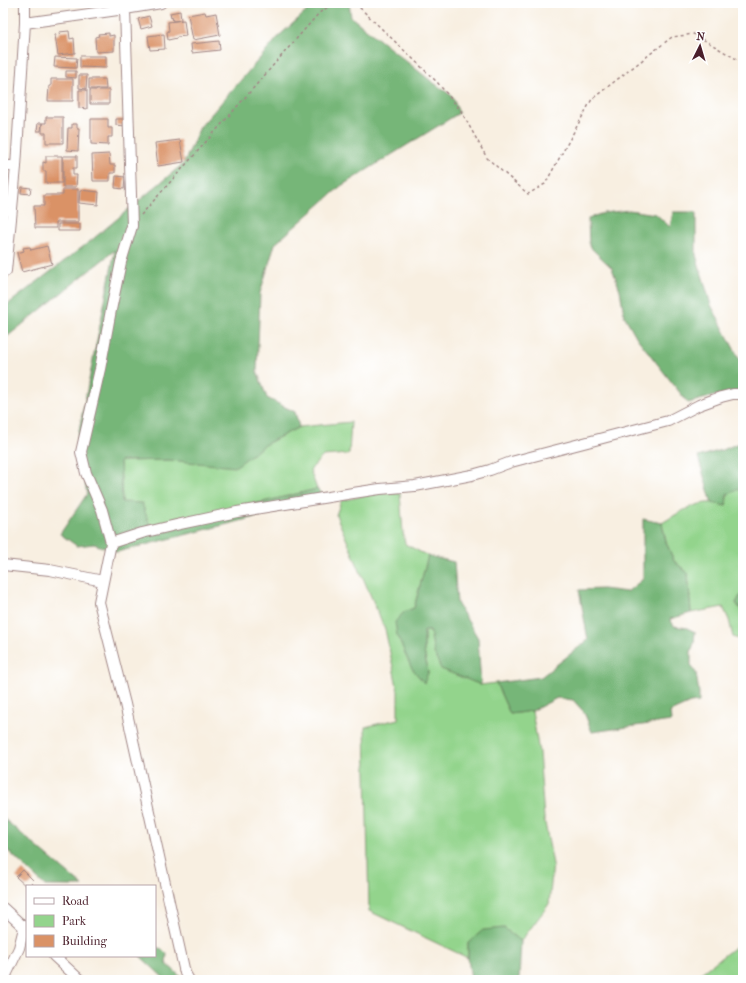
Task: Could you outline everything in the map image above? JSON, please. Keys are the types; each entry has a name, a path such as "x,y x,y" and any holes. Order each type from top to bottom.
{"street":[{"path":"6,271 16,167 25,3"},
{"path":"24,23 162,3"},
{"path":"124,9 132,226 121,262 100,369 81,452 86,472 102,510 111,543 99,602 126,712 185,973 189,980"},
{"path":"3,165 16,167"},
{"path":"111,543 142,533 237,512 380,489 415,486 472,475 530,456 668,421 699,405 721,397 733,394 743,394"},
{"path":"3,566 50,570 104,581"},
{"path":"4,912 26,929 5,980"},
{"path":"55,957 80,980"}],"path":[{"path":"132,226 319,13 334,3"},
{"path":"356,3 437,82 461,111 487,158 528,194 545,184 592,99 672,37 694,34 743,62"}],"green space":[{"path":"316,3 349,3 351,17 452,96 459,113 341,186 275,244 260,293 257,371 267,398 295,412 299,427 266,444 235,467 169,460 120,461 122,502 142,503 151,529 317,489 321,493 319,501 117,552 94,544 77,546 60,534 87,494 77,440 115,250 3,340 3,308 93,239 184,163 200,127 281,34"},
{"path":"629,210 656,214 670,227 673,212 696,212 696,255 711,305 743,366 743,392 718,395 688,403 637,338 624,315 620,290 612,268 589,246 588,218 604,213"},
{"path":"351,422 349,454 323,456 310,470 317,489 151,529 122,502 120,461 169,460 266,444 299,427"},
{"path":"743,441 743,489 736,490 727,495 726,506 712,503 698,457 725,449"},
{"path":"743,489 743,594 736,603 743,613 743,641 733,637 729,620 723,607 691,613 688,573 674,561 666,542 662,523 686,509 700,504 714,503 726,506 727,495 736,490"},
{"path":"374,493 400,493 405,544 428,556 414,608 404,612 428,673 424,651 424,631 431,631 434,653 480,685 496,683 510,714 532,711 539,752 544,818 553,864 549,904 521,941 504,928 468,943 468,958 369,911 365,727 398,719 398,691 385,629 336,515 341,501"},
{"path":"643,519 662,523 666,542 674,561 688,573 691,613 670,619 674,626 687,628 695,632 691,652 691,665 696,673 699,702 690,703 670,712 671,721 592,732 584,712 573,700 557,698 532,711 510,714 496,683 541,677 588,640 579,590 603,589 627,592 643,579"},
{"path":"428,556 454,562 457,603 478,638 481,685 441,669 434,653 430,631 424,631 424,651 428,673 424,683 411,667 397,635 395,622 404,612 414,608"},
{"path":"743,594 743,613 736,603"},
{"path":"3,818 82,885 44,885 3,846"},
{"path":"504,928 521,941 519,980 471,980 468,958 468,943 483,930"},
{"path":"743,942 743,980 692,980 731,950"},
{"path":"156,947 162,949 167,954 166,963 184,980 166,980 141,957 156,957"}],"building":[{"path":"180,11 181,20 173,21 170,13"},
{"path":"205,12 206,15 216,13 220,35 193,40 188,15"},
{"path":"149,16 152,26 141,29 138,19"},
{"path":"184,20 186,36 168,40 168,22"},
{"path":"69,31 70,39 74,38 75,53 58,55 55,35 60,34 59,32"},
{"path":"109,33 109,36 114,35 114,51 96,52 95,37 99,36 98,34"},
{"path":"164,34 165,49 150,50 148,36"},
{"path":"219,41 220,50 192,53 191,44"},
{"path":"80,56 106,56 106,68 80,67"},
{"path":"55,57 77,58 76,68 54,67"},
{"path":"66,71 76,71 76,78 66,77"},
{"path":"79,75 87,75 86,89 79,88"},
{"path":"51,79 73,79 73,101 48,101"},
{"path":"89,79 105,79 106,89 89,89"},
{"path":"79,90 87,90 87,109 79,108"},
{"path":"90,90 109,90 109,104 90,104"},
{"path":"46,117 63,117 63,143 46,143 46,133 42,133 42,123 46,123"},
{"path":"91,119 108,119 108,128 112,128 112,137 108,137 108,145 91,144"},
{"path":"116,119 125,119 125,126 116,125"},
{"path":"38,123 42,123 41,131 37,131"},
{"path":"72,124 77,124 77,128 79,128 78,151 67,150 68,128 72,128"},
{"path":"180,140 184,162 158,166 155,143"},
{"path":"109,154 110,165 115,165 115,173 110,173 110,181 93,181 92,155"},
{"path":"46,156 62,156 62,183 46,183 46,171 43,171 43,162 46,163"},
{"path":"63,156 77,156 77,168 73,168 73,175 77,175 76,187 63,187"},
{"path":"116,176 125,177 124,189 115,188"},
{"path":"22,187 31,188 30,194 21,193"},
{"path":"63,189 78,189 78,222 56,222 56,228 35,228 34,206 44,206 44,195 63,195"},
{"path":"80,190 99,192 98,205 79,203"},
{"path":"58,224 80,224 80,231 58,231"},
{"path":"47,246 52,264 22,272 17,253 24,251 23,248 30,247 31,250"},
{"path":"23,870 34,881 30,885 26,886 16,877"}]}
